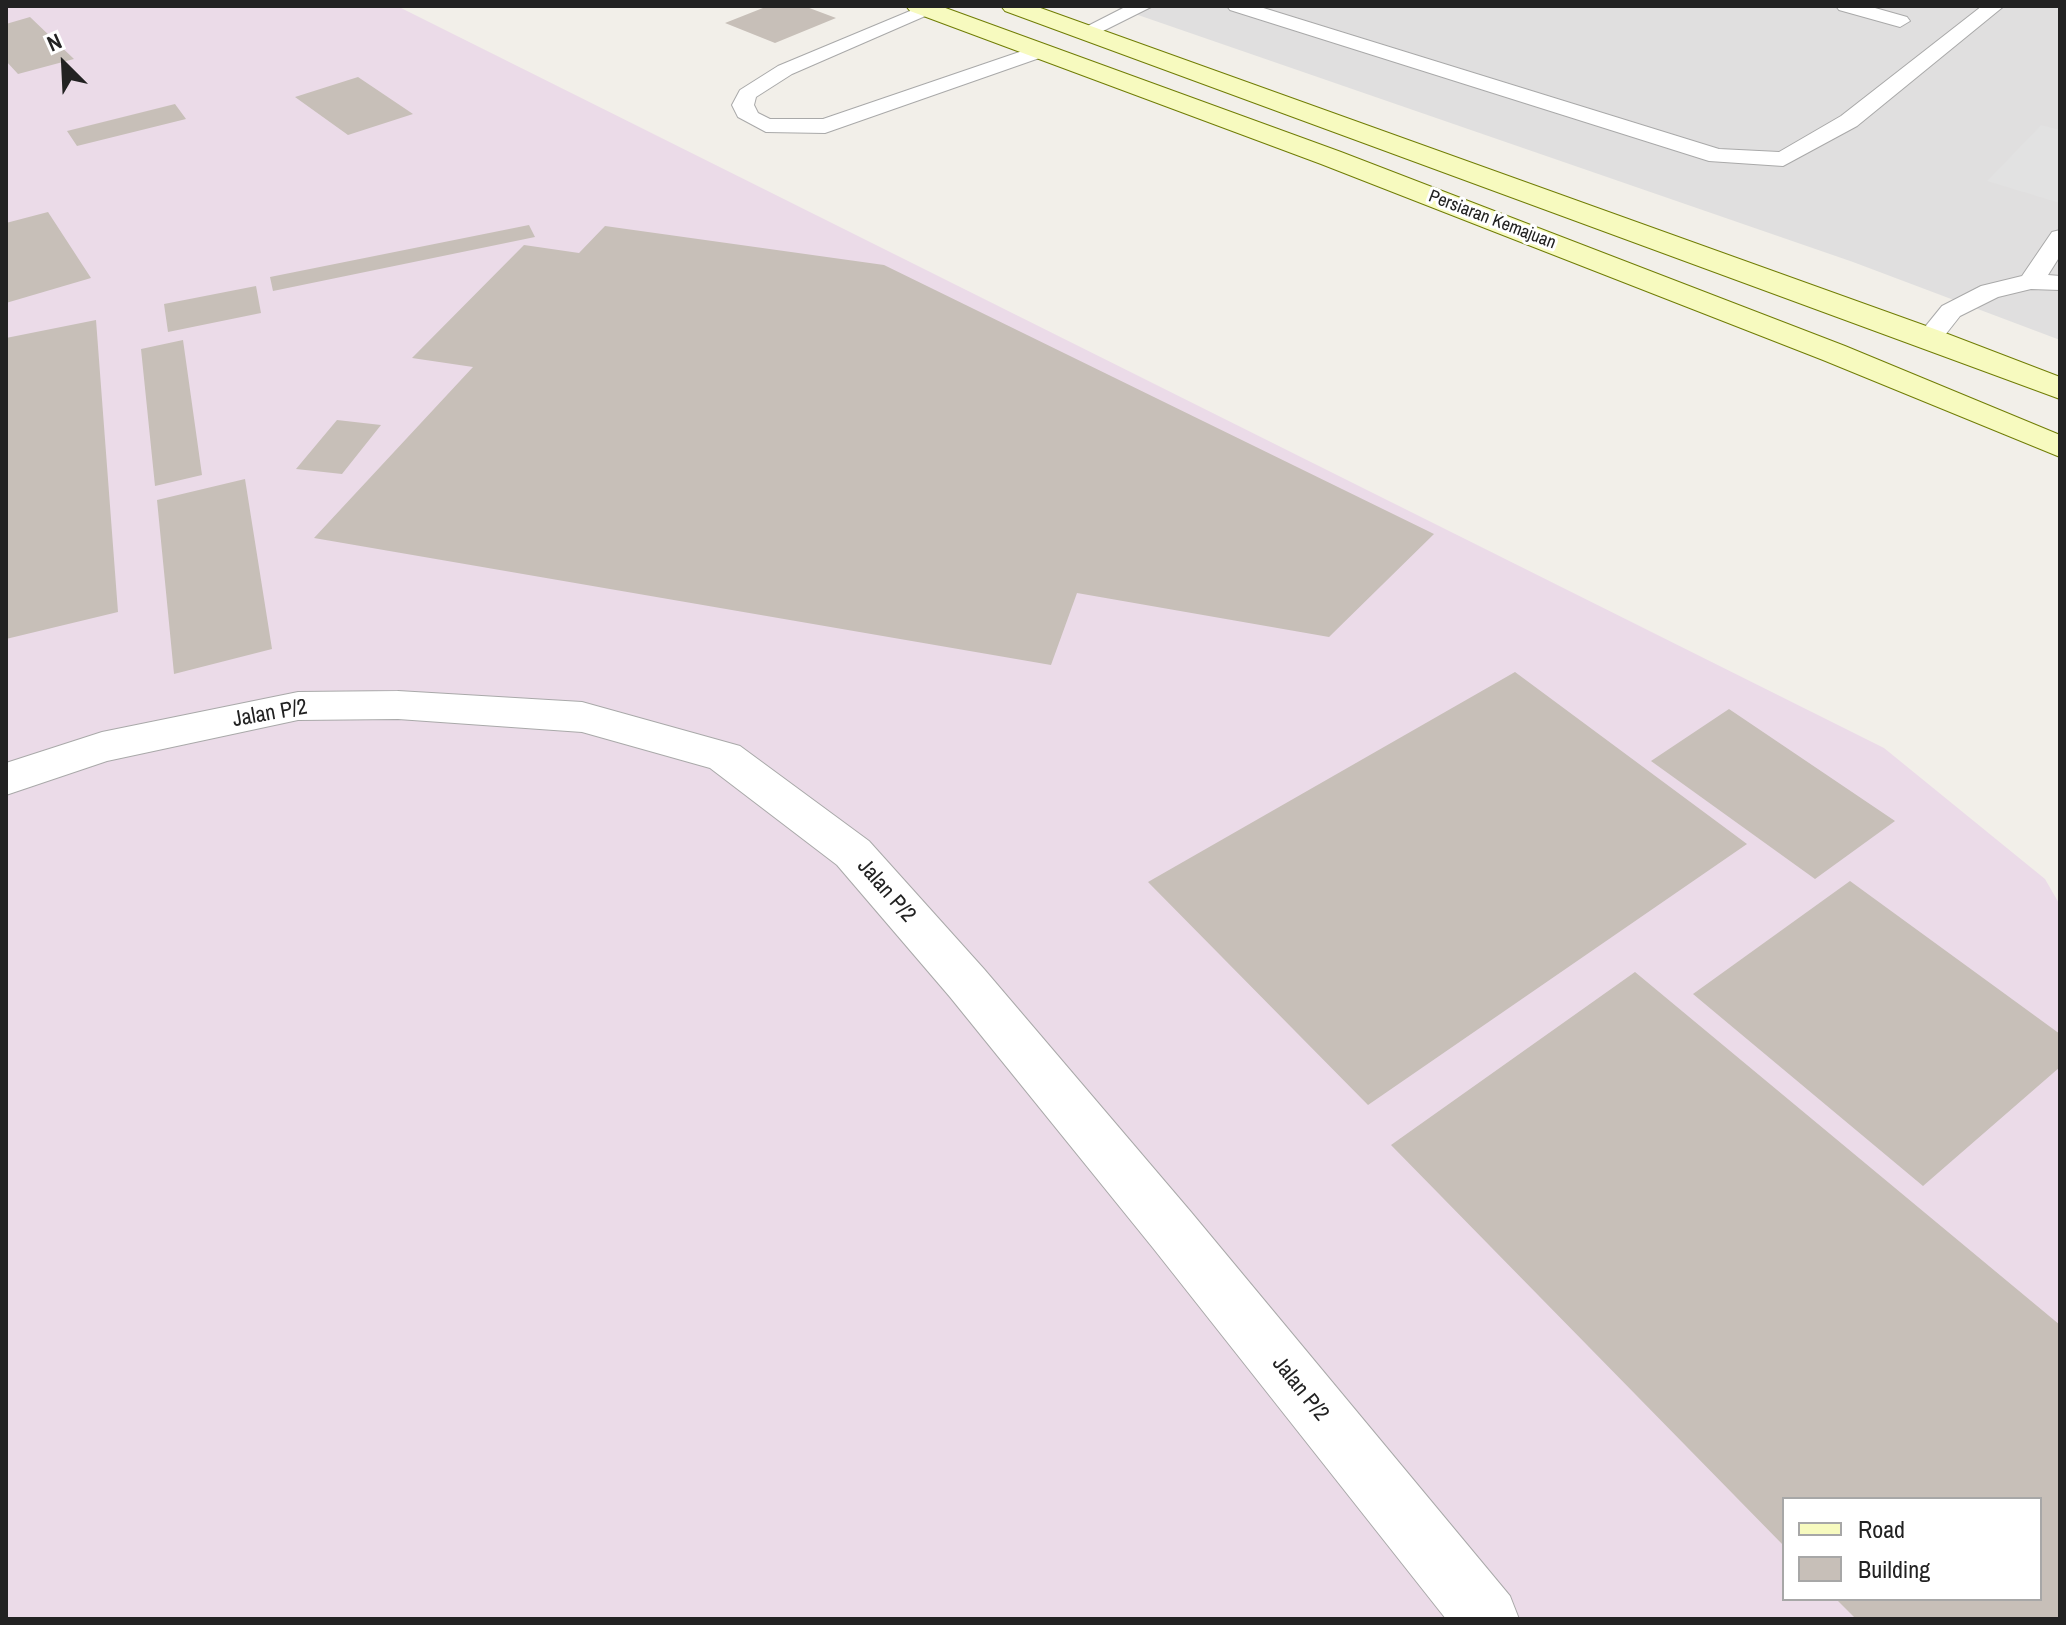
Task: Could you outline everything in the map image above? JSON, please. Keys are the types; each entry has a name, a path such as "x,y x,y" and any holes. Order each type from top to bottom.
{"main road":[{"name":"Persiaran Kemajuan","path":"1013,6 1929,338 2060,389"},
{"name":"Persiaran Kemajuan","path":"923,8 1375,175 1834,353 2060,447"}],"street":[{"name":"Jalan P/2","path":"6,779 102,747 298,706 398,705 582,717 725,757 853,853 967,983 1162,1218 1487,1619"}],"lane":[{"path":"1086,32 1143,6"},
{"path":"1237,6 1717,156 1783,159 1849,121 1994,6"},
{"path":"1846,6 1900,21"},
{"path":"923,8 785,70 747,94 743,105 749,117 766,125 795,128 825,126 1041,51"},
{"path":"2031,282 2060,237"},
{"path":"1929,338 1951,311 1990,291 2031,282 2060,283"}],"shaded area":[{"path":"6,6 397,6 1884,748 2045,879 2060,905 2060,1619 6,1619"},
{"path":"1112,6 2060,6 2060,340 1853,262"},
{"path":"2041,125 2060,130 2060,203 1987,181"}],"building":[{"path":"768,6 804,6 836,18 775,43 725,23"},
{"path":"30,17 74,59 18,74 6,61 6,24"},
{"path":"358,77 413,114 348,135 295,97"},
{"path":"175,104 186,119 77,146 67,131"},
{"path":"48,212 91,278 6,303 6,223"},
{"path":"529,225 535,237 273,291 270,277"},
{"path":"605,226 884,265 1434,534 1329,637 1077,593 1051,665 314,538 473,367 412,358 524,245 579,253"},
{"path":"256,286 261,313 168,332 164,304"},
{"path":"96,320 118,612 6,639 6,338"},
{"path":"183,340 202,475 155,486 141,349"},
{"path":"337,420 381,425 342,474 296,469"},
{"path":"245,479 272,649 174,674 157,500"},
{"path":"1515,672 1747,844 1368,1105 1148,882"},
{"path":"1729,709 1895,821 1815,879 1651,761"},
{"path":"1850,881 2060,1034 2060,1067 1923,1186 1693,994"},
{"path":"1635,972 2060,1325 2060,1619 1856,1619 1838,1601 2042,1601 2042,1497 1782,1497 1782,1544 1391,1145"}]}
